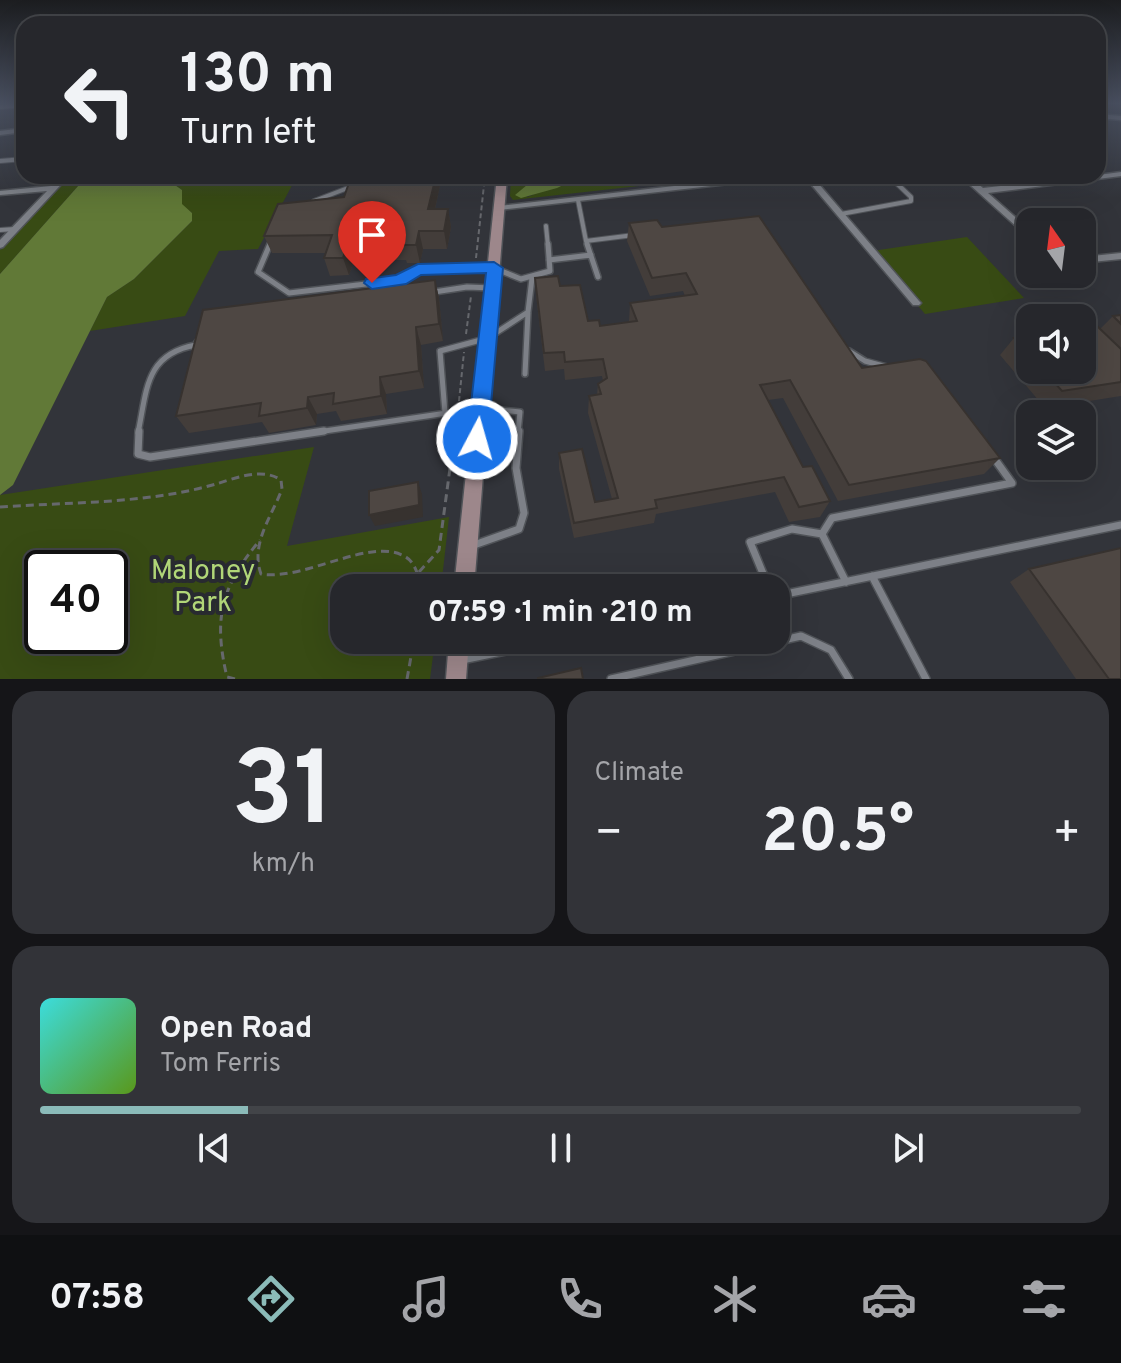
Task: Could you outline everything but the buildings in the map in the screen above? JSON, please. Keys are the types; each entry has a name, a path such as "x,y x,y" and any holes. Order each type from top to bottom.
{"street":[{"path":"0,245 57,184"},
{"path":"465,574 502,184"},
{"path":"499,208 714,184"},
{"path":"815,184 916,303"},
{"path":"973,184 1016,222"},
{"path":"981,191 1039,184"},
{"path":"0,193 53,188"},
{"path":"1096,259 1121,256"}],"lane":[{"path":"305,204 358,184"},
{"path":"841,214 911,201 911,197 897,184"},
{"path":"578,200 586,241 598,277"},
{"path":"270,244 258,272 289,293 400,280 418,269 494,268 521,279 550,271 546,226"},
{"path":"0,230 16,229"},
{"path":"586,241 641,234"},
{"path":"549,260 591,255"},
{"path":"525,374 532,278"},
{"path":"420,294 472,287 493,288"},
{"path":"445,413 440,351 488,338 528,312"},
{"path":"199,336 196,345 175,349 165,355 155,369 136,443 138,454 150,457 481,408 520,412 516,468 524,513 519,529 467,548"},
{"path":"839,344 865,361 895,368"},
{"path":"822,534 832,518 1012,483 986,448"},
{"path":"790,593 1121,525"},
{"path":"763,574 750,542 792,529 822,534"},
{"path":"822,534 846,582"},
{"path":"872,576 926,679"},
{"path":"611,679 801,636 822,641 837,655 849,679"},
{"path":"457,660 488,654"}],"path":[{"path":"475,268 482,184"},
{"path":"0,507 153,497 264,473 281,480 282,489 255,564 261,574 274,577 292,575 362,553 391,551 405,555 418,573 439,550 472,287"},
{"path":"235,679 228,678 219,651 217,625 223,598 242,561 263,537"},
{"path":"407,679 411,654"}],"green space":[{"path":"62,184 80,184 0,274 0,250"},
{"path":"80,184 173,184 182,190 182,204 192,213 192,221 134,279 107,297 13,485 0,495 0,274"},
{"path":"173,184 293,184 258,249 219,251 185,316 90,331 107,297 134,279 192,221 192,213 182,205 182,190"},
{"path":"511,184 526,184 527,197 561,184 639,186 513,200"},
{"path":"565,184 521,198 515,195 527,185"},
{"path":"967,237 1024,298 925,314 872,251"},
{"name":"Maloney Park","path":"314,447 287,546 449,517 443,574 330,574 330,654 433,654 430,679 0,679 0,495"}],"route":[{"path":"372,283 400,280 418,269 494,268 477,439"}]}
